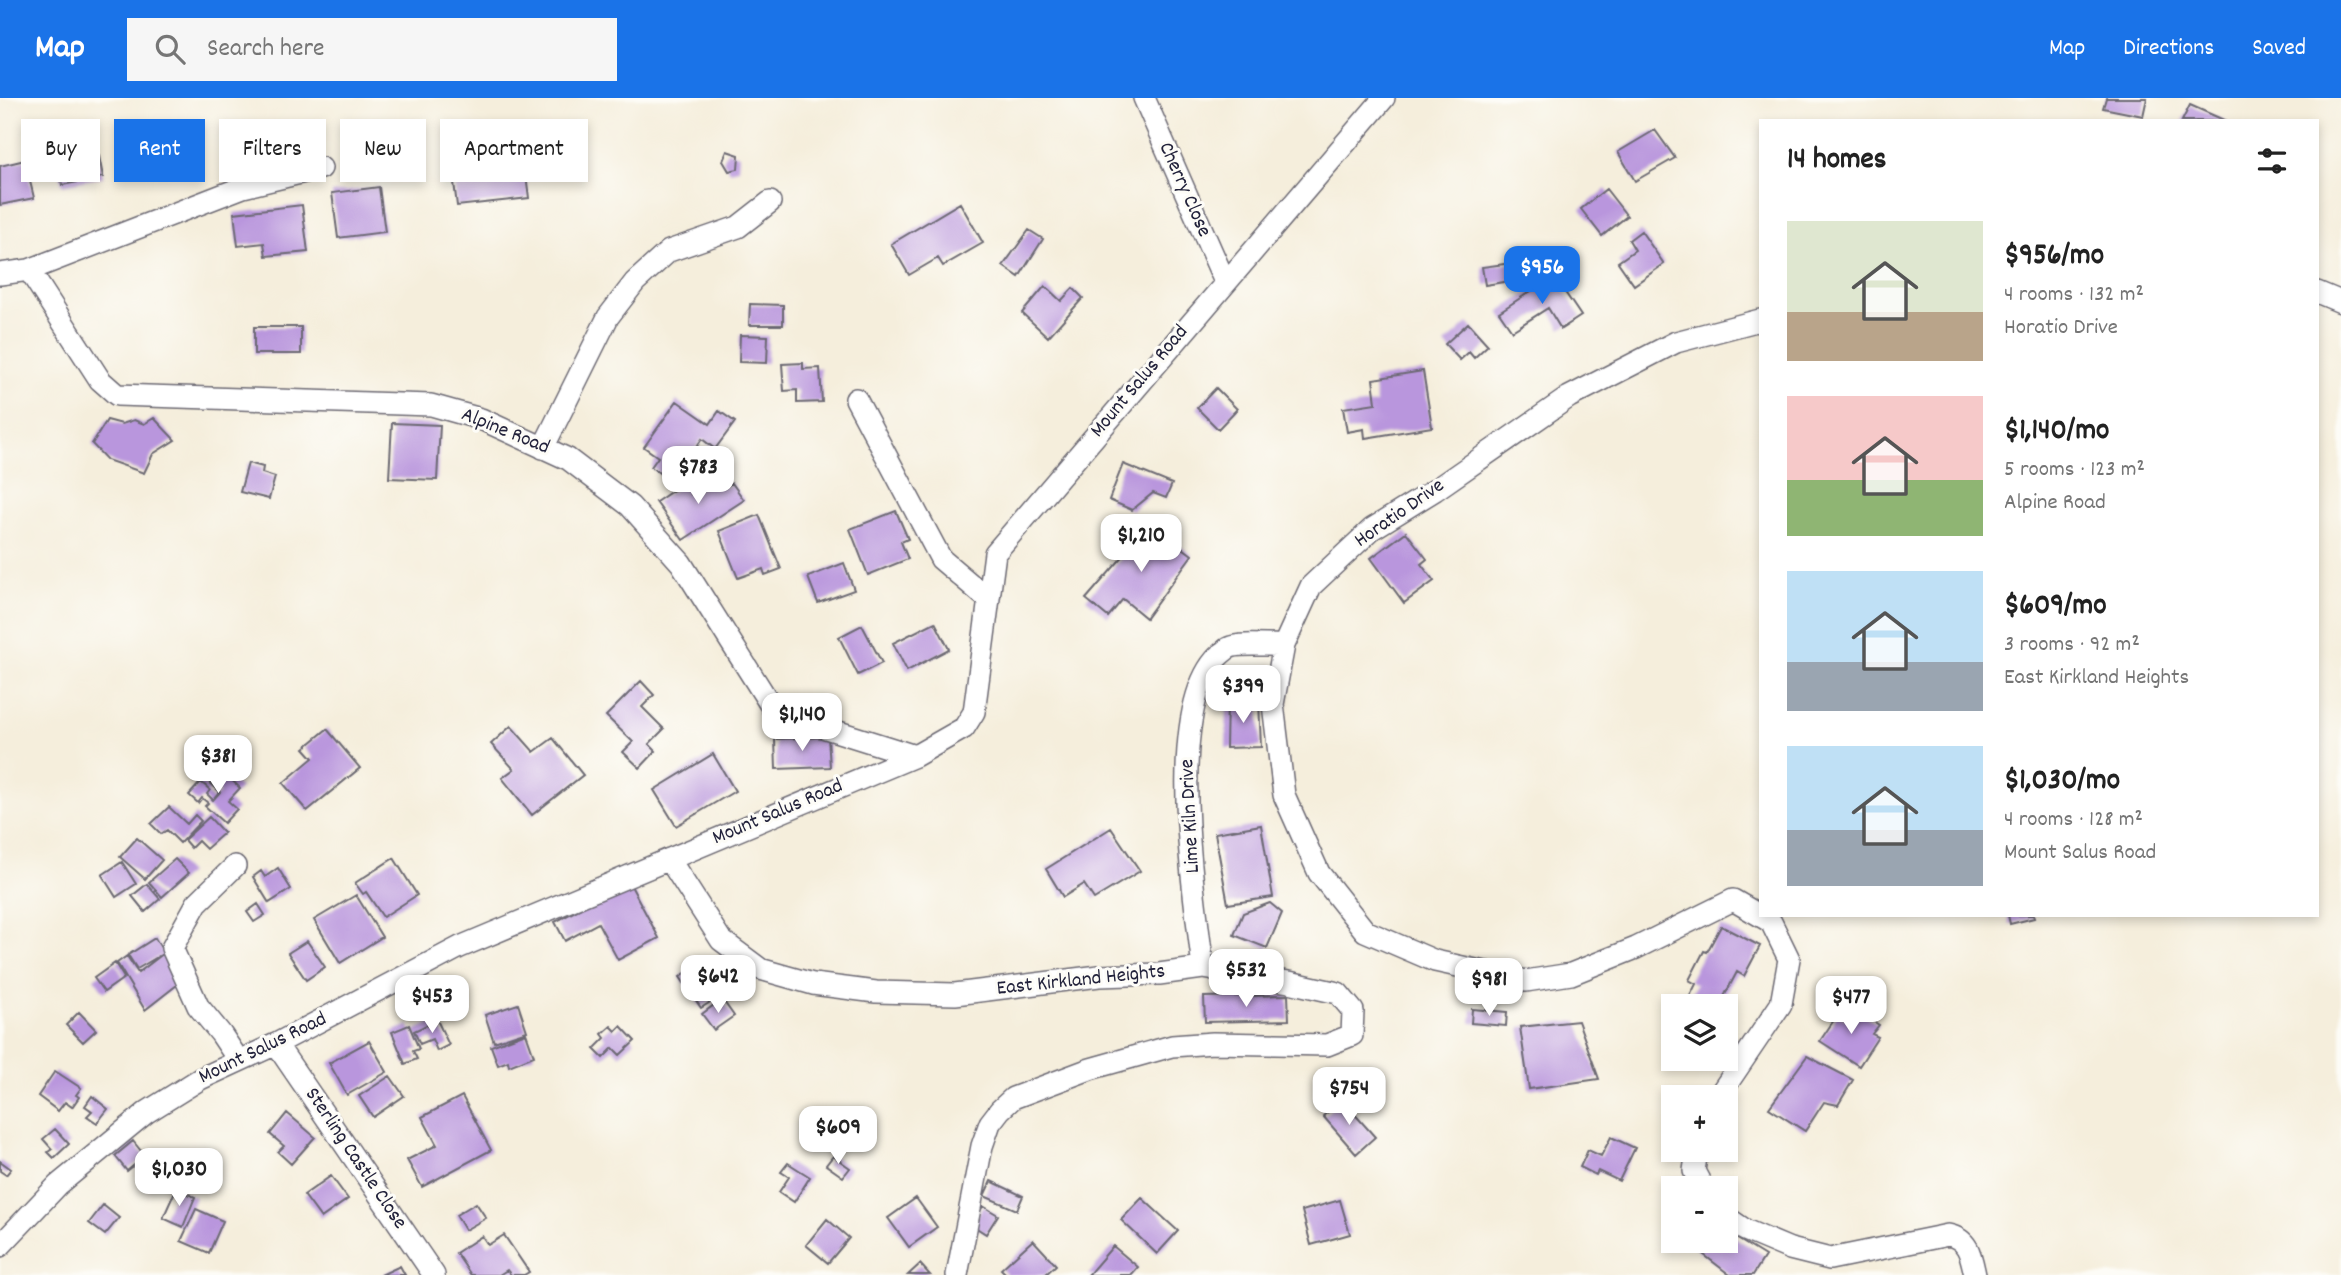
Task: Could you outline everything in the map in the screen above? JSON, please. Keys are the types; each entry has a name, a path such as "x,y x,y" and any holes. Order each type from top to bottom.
{"street":[{"name":"Cherry Close","path":"1144,98 1225,282"},
{"name":"Mount Salus Road","path":"0,1247 58,1185 147,1112 200,1079 276,1044 460,947 915,756 964,728 974,712 995,554 1384,98"},
{"path":"0,274 29,270 243,187 262,182"},
{"path":"543,448 608,317 635,282 669,251 738,228 770,202"},
{"name":"Alpine Road","path":"29,270 100,380 117,395 431,405 481,419 568,459 630,506 681,563 775,712 915,756"},
{"path":"2319,293 2341,302"},
{"name":"Horatio Drive","path":"1759,320 1676,342 1569,397 1435,490 1372,529 1311,586 1284,645 1273,704 1284,795 1319,873 1364,931 1435,961 1526,981 1571,974 1636,948 1733,900 1759,915"},
{"path":"856,399 941,559 988,599"},
{"name":"Lime Kiln Drive","path":"1203,968 1187,820 1187,737 1200,685 1212,662 1231,646 1284,645"},
{"name":"East Kirkland Heights","path":"669,859 722,940 760,969 813,984 876,992 955,994 1099,976 1159,974 1203,968 1338,993 1353,1011 1352,1035 1327,1045 1213,1043 1172,1046 1090,1069 1013,1098 990,1123 982,1146 957,1275"},
{"path":"235,866 197,903 173,947 198,1006 239,1061"},
{"name":"Horatio Drive","path":"1726,1085 1781,1004 1789,959 1771,922 1762,917"},
{"name":"Sterling Castle Close","path":"276,1044 434,1275"},
{"path":"1738,1225 1790,1249 1830,1259 1948,1235 1958,1237 1968,1247 1975,1275"}],"building":[{"path":"2106,98 2147,98 2143,116 2103,108"},
{"path":"2190,105 2222,119 2183,119"},
{"path":"1655,130 1675,158 1635,181 1618,152"},
{"path":"727,151 739,155 738,169 729,171 723,161"},
{"path":"21,161 21,182 30,182 34,198 0,205 0,166"},
{"path":"454,182 527,182 529,198 457,206"},
{"path":"379,187 385,232 338,238 332,193"},
{"path":"1606,189 1627,216 1602,236 1581,209"},
{"path":"960,203 983,243 943,266 938,258 909,275 891,244"},
{"path":"302,205 308,252 266,256 264,243 238,246 234,213"},
{"path":"1029,230 1043,239 1019,277 1003,266"},
{"path":"1641,231 1664,264 1634,285 1618,262 1635,250 1629,240"},
{"path":"1527,261 1529,278 1485,285 1482,267"},
{"path":"1554,276 1581,316 1561,329 1548,308 1512,331 1499,312"},
{"path":"1045,286 1061,301 1073,288 1083,298 1048,337 1022,313"},
{"path":"750,304 783,305 783,325 749,325"},
{"path":"1468,323 1488,345 1474,358 1469,352 1460,360 1445,344"},
{"path":"254,327 301,327 301,354 254,354"},
{"path":"740,335 768,336 767,363 739,362"},
{"path":"803,363 803,369 820,368 822,402 797,403 797,390 784,391 782,364"},
{"path":"1423,371 1432,427 1365,438 1364,429 1347,432 1343,408 1376,403 1373,379"},
{"path":"1216,388 1237,409 1218,429 1197,408"},
{"path":"677,401 710,424 719,411 735,422 715,449 702,439 672,482 651,467 658,457 644,447"},
{"path":"154,418 175,440 153,454 144,473 107,460 92,444 107,420 122,424 134,420 144,424"},
{"path":"392,423 440,425 437,480 389,478"},
{"path":"248,463 263,467 262,473 275,477 269,499 240,492"},
{"path":"1123,464 1172,484 1166,498 1153,493 1132,510 1109,500"},
{"path":"716,477 724,488 732,483 744,500 683,540 656,502 684,483 691,494"},
{"path":"896,511 908,539 901,542 908,559 868,575 850,529"},
{"path":"759,515 781,569 765,575 763,569 738,578 719,531"},
{"path":"1151,524 1192,555 1146,618 1123,599 1108,617 1086,599"},
{"path":"1406,532 1427,559 1421,564 1434,581 1404,603 1371,558"},
{"path":"844,563 854,590 818,603 808,577"},
{"path":"935,622 949,649 907,671 893,643"},
{"path":"862,625 882,663 858,675 839,637"},
{"path":"641,681 654,695 642,707 664,729 649,744 656,751 640,768 623,752 633,742 606,716"},
{"path":"1227,701 1259,701 1261,747 1226,748"},
{"path":"511,726 534,752 553,738 583,775 532,815 502,778 514,769 491,744"},
{"path":"327,729 360,768 307,811 283,783 313,758 304,748"},
{"path":"828,737 830,767 776,769 775,739"},
{"path":"713,754 735,791 676,826 654,790"},
{"path":"218,767 240,788 228,801 237,809 224,823 205,806 208,803 202,798 198,803 189,795 201,782 210,790 207,794 213,800 220,792 207,780"},
{"path":"169,807 187,824 195,815 201,821 180,843 167,830 161,834 151,824"},
{"path":"209,817 224,833 206,849 198,841 191,848 184,840"},
{"path":"1261,825 1273,897 1228,904 1215,833"},
{"path":"1111,828 1140,871 1094,899 1084,884 1063,897 1046,869"},
{"path":"137,838 162,860 145,879 120,857"},
{"path":"394,858 417,895 383,917 366,892 363,894 355,883"},
{"path":"175,859 189,873 162,897 149,882"},
{"path":"122,862 136,884 116,897 102,875"},
{"path":"278,868 291,889 269,903 253,877 261,871 265,877"},
{"path":"629,882 659,938 618,960 598,923 565,941 555,922"},
{"path":"147,884 160,899 145,912 132,896"},
{"path":"356,895 382,937 340,963 314,920"},
{"path":"1270,903 1282,913 1267,948 1234,935 1243,913"},
{"path":"258,904 265,915 254,922 247,912"},
{"path":"2008,917 2034,918 2010,924"},
{"path":"1721,926 1760,946 1744,976 1737,972 1725,994 1691,994 1696,984 1689,980 1704,951 1707,952"},
{"path":"155,938 164,953 137,969 128,955"},
{"path":"307,941 325,967 306,980 288,953"},
{"path":"164,953 182,981 145,1010 117,963 127,956 138,973"},
{"path":"115,963 124,978 104,992 94,978"},
{"path":"698,964 720,996 701,1008 680,977"},
{"path":"1288,995 1289,1020 1205,1022 1204,997"},
{"path":"722,999 734,1016 714,1030 702,1014"},
{"path":"518,1004 527,1031 494,1042 485,1015"},
{"path":"1853,1008 1879,1025 1872,1034 1878,1037 1859,1066 1820,1041 1838,1014 1846,1019"},
{"path":"1472,1009 1507,1012 1506,1026 1471,1023"},
{"path":"79,1012 96,1030 83,1042 66,1025"},
{"path":"437,1020 449,1045 437,1051 432,1039 420,1044 414,1031"},
{"path":"1578,1021 1599,1079 1529,1089 1520,1027"},
{"path":"409,1025 419,1049 413,1051 417,1059 405,1064 392,1032"},
{"path":"611,1026 616,1031 621,1026 635,1041 620,1055 613,1048 603,1058 594,1049 605,1038 602,1034"},
{"path":"526,1033 534,1056 509,1066 508,1061 498,1065 491,1046"},
{"path":"369,1041 387,1072 347,1095 329,1063"},
{"path":"1807,1056 1853,1080 1838,1105 1824,1102 1805,1131 1769,1108"},
{"path":"55,1071 81,1088 72,1107 65,1102 58,1111 38,1096"},
{"path":"390,1076 404,1096 373,1117 359,1096"},
{"path":"92,1096 108,1109 97,1123 87,1116 92,1111 85,1106"},
{"path":"462,1096 491,1150 422,1187 407,1160 437,1145 422,1117"},
{"path":"1342,1100 1375,1137 1356,1154 1323,1116"},
{"path":"287,1113 315,1137 291,1164 278,1152 284,1146 270,1134"},
{"path":"55,1129 69,1144 54,1158 48,1152 52,1149 43,1139"},
{"path":"1611,1137 1635,1148 1619,1181 1598,1171 1596,1175 1580,1167 1588,1150 1601,1156"},
{"path":"133,1141 145,1156 127,1171 115,1156"},
{"path":"833,1156 850,1168 843,1177 826,1165"},
{"path":"0,1161 11,1169 6,1175 0,1171"},
{"path":"788,1163 810,1177 794,1202 779,1192 789,1177 781,1172"},
{"path":"331,1176 348,1199 321,1218 304,1195"},
{"path":"991,1181 1023,1196 1017,1210 984,1196"},
{"path":"176,1189 195,1197 183,1227 163,1218"},
{"path":"916,1198 937,1227 909,1247 888,1218"},
{"path":"1142,1198 1178,1231 1157,1254 1121,1220"},
{"path":"1340,1200 1350,1234 1311,1245 1302,1211"},
{"path":"476,1203 486,1218 465,1230 456,1215"},
{"path":"103,1205 119,1218 105,1235 89,1223"},
{"path":"983,1206 998,1215 986,1234 972,1225"},
{"path":"196,1209 223,1221 209,1253 181,1241"},
{"path":"827,1219 849,1238 828,1263 806,1245"},
{"path":"504,1235 529,1272 524,1275 511,1275 507,1270 499,1275 471,1275 456,1253 482,1236 488,1245"},
{"path":"1738,1239 1765,1256 1753,1275 1730,1275 1702,1253 1738,1253"},
{"path":"1033,1240 1056,1265 1045,1275 1007,1275 1001,1269"},
{"path":"1113,1246 1138,1267 1131,1275 1088,1275"},
{"path":"920,1264 930,1275 908,1275"},
{"path":"400,1266 405,1275 381,1275"}]}
